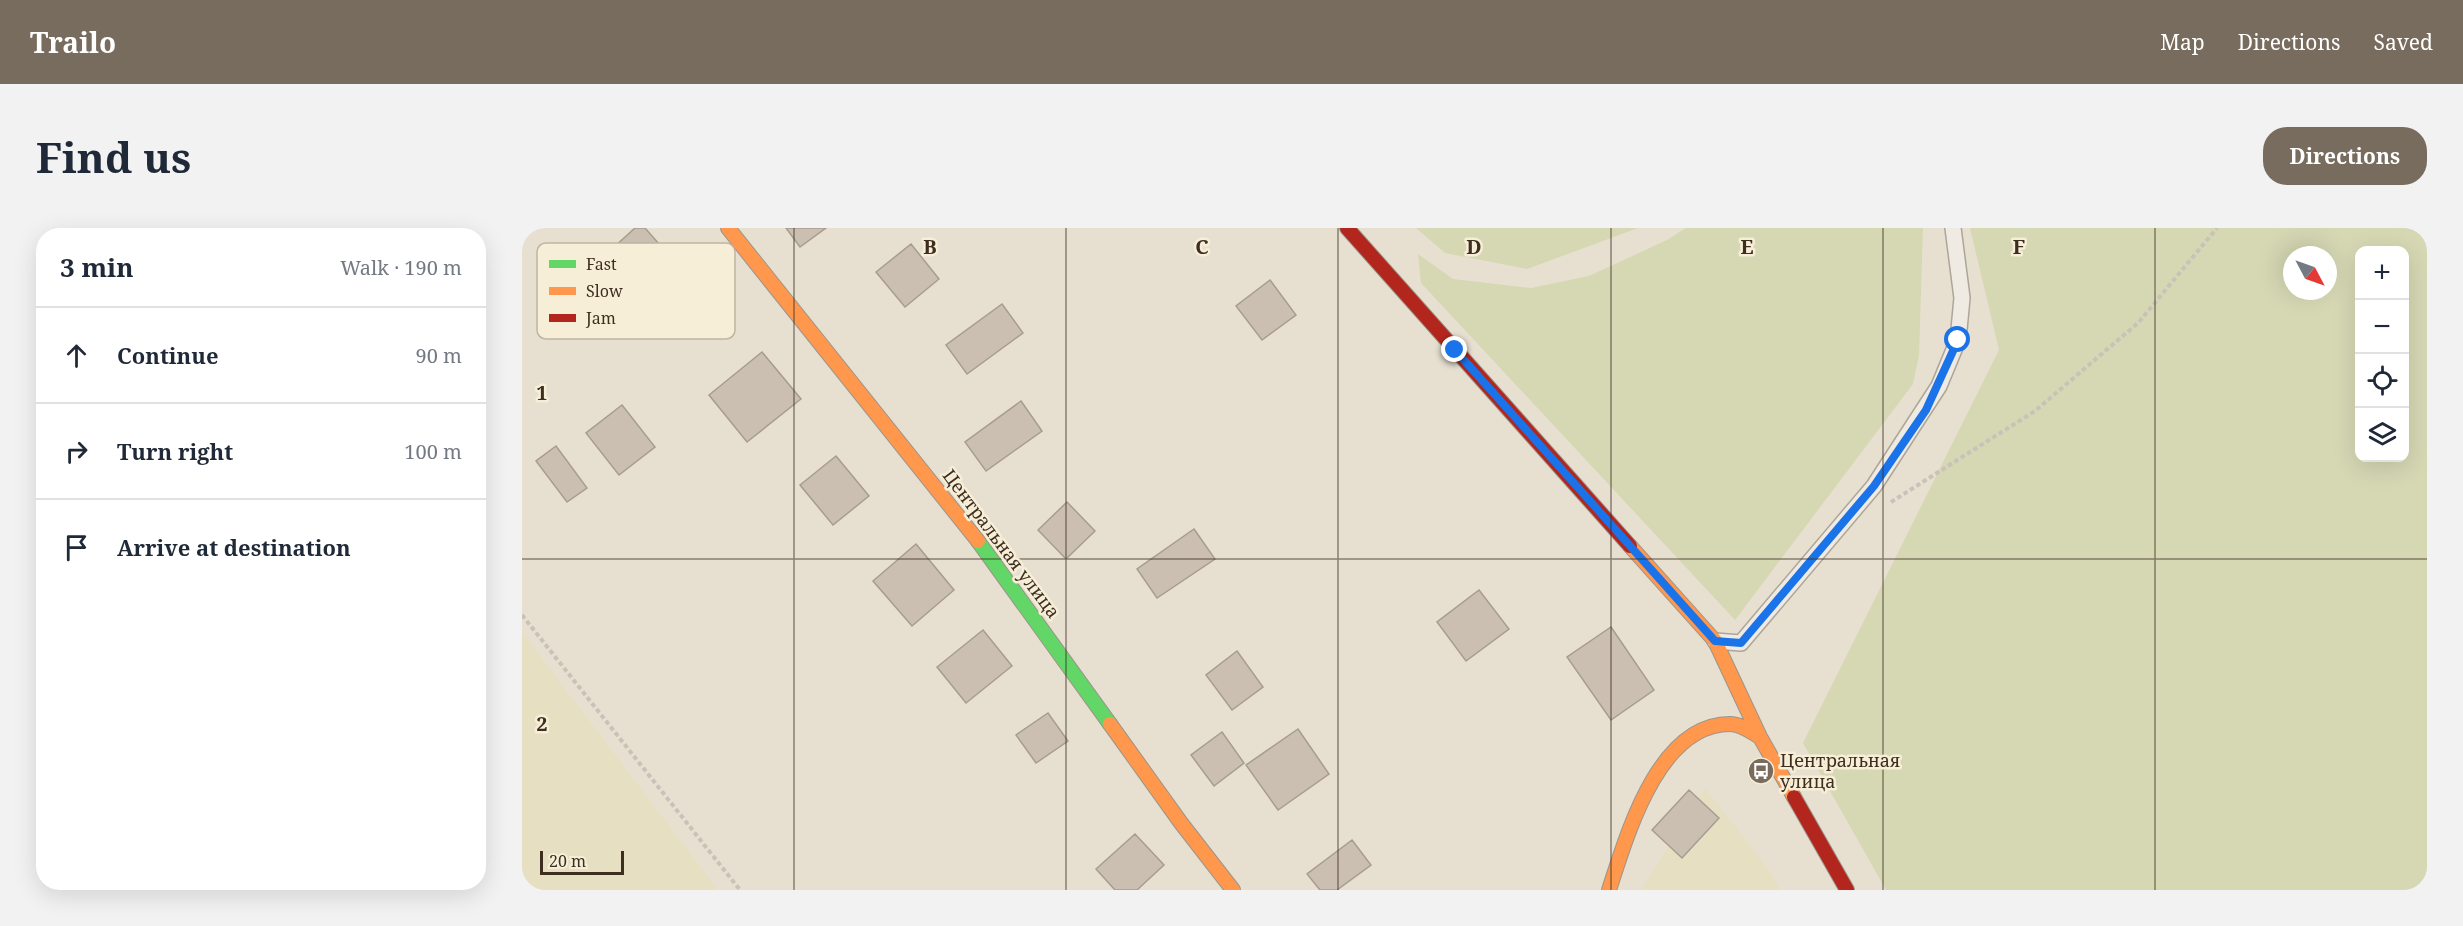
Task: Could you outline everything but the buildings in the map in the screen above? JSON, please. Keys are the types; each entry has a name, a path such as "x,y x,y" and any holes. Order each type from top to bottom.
{"street":[{"name":"Центральная улица","path":"728,228 1004,572 1181,823 1233,890"},
{"path":"1347,228 1715,641 1760,737 1847,890"},
{"path":"1609,890 1630,826 1662,762 1686,740 1710,727 1733,724 1760,737"}],"lane":[{"path":"1715,641 1741,643 1874,486 1926,410 1958,340 1962,298 1953,228"}],"path":[{"path":"1884,507 2034,411 2138,323 2217,228"},
{"path":"522,615 740,890"}],"shaded area":[{"path":"522,632 718,890 522,890"},
{"path":"1705,788 1770,871 1780,890 1641,890"}],"green space":[{"path":"1416,228 1638,228 1527,269 1445,253"},
{"path":"1686,228 1923,228 1919,355 1913,384 1735,620 1421,283 1418,254 1453,279 1531,288 1589,276 1667,240"},
{"path":"1970,228 2427,228 2427,890 1886,890 1803,743 1999,350"}],"traffic: fast":[{"path":"978,541 1110,724"}],"traffic: slow":[{"path":"728,228 978,541"},
{"path":"1630,546 1715,641 1760,737 1794,797"},
{"path":"1110,724 1181,823 1233,890"},
{"path":"1609,890 1625,841 1649,786 1665,762 1683,742 1705,729 1730,724 1742,727 1760,737"}],"traffic: jam":[{"path":"1347,228 1630,546"},
{"path":"1794,797 1847,890"}],"place":[{"name":"Центральная улица","path":"1761,771"}],"route":[{"path":"1455,350 1715,641 1741,643 1874,486 1926,410 1939,386 1958,340"}]}
